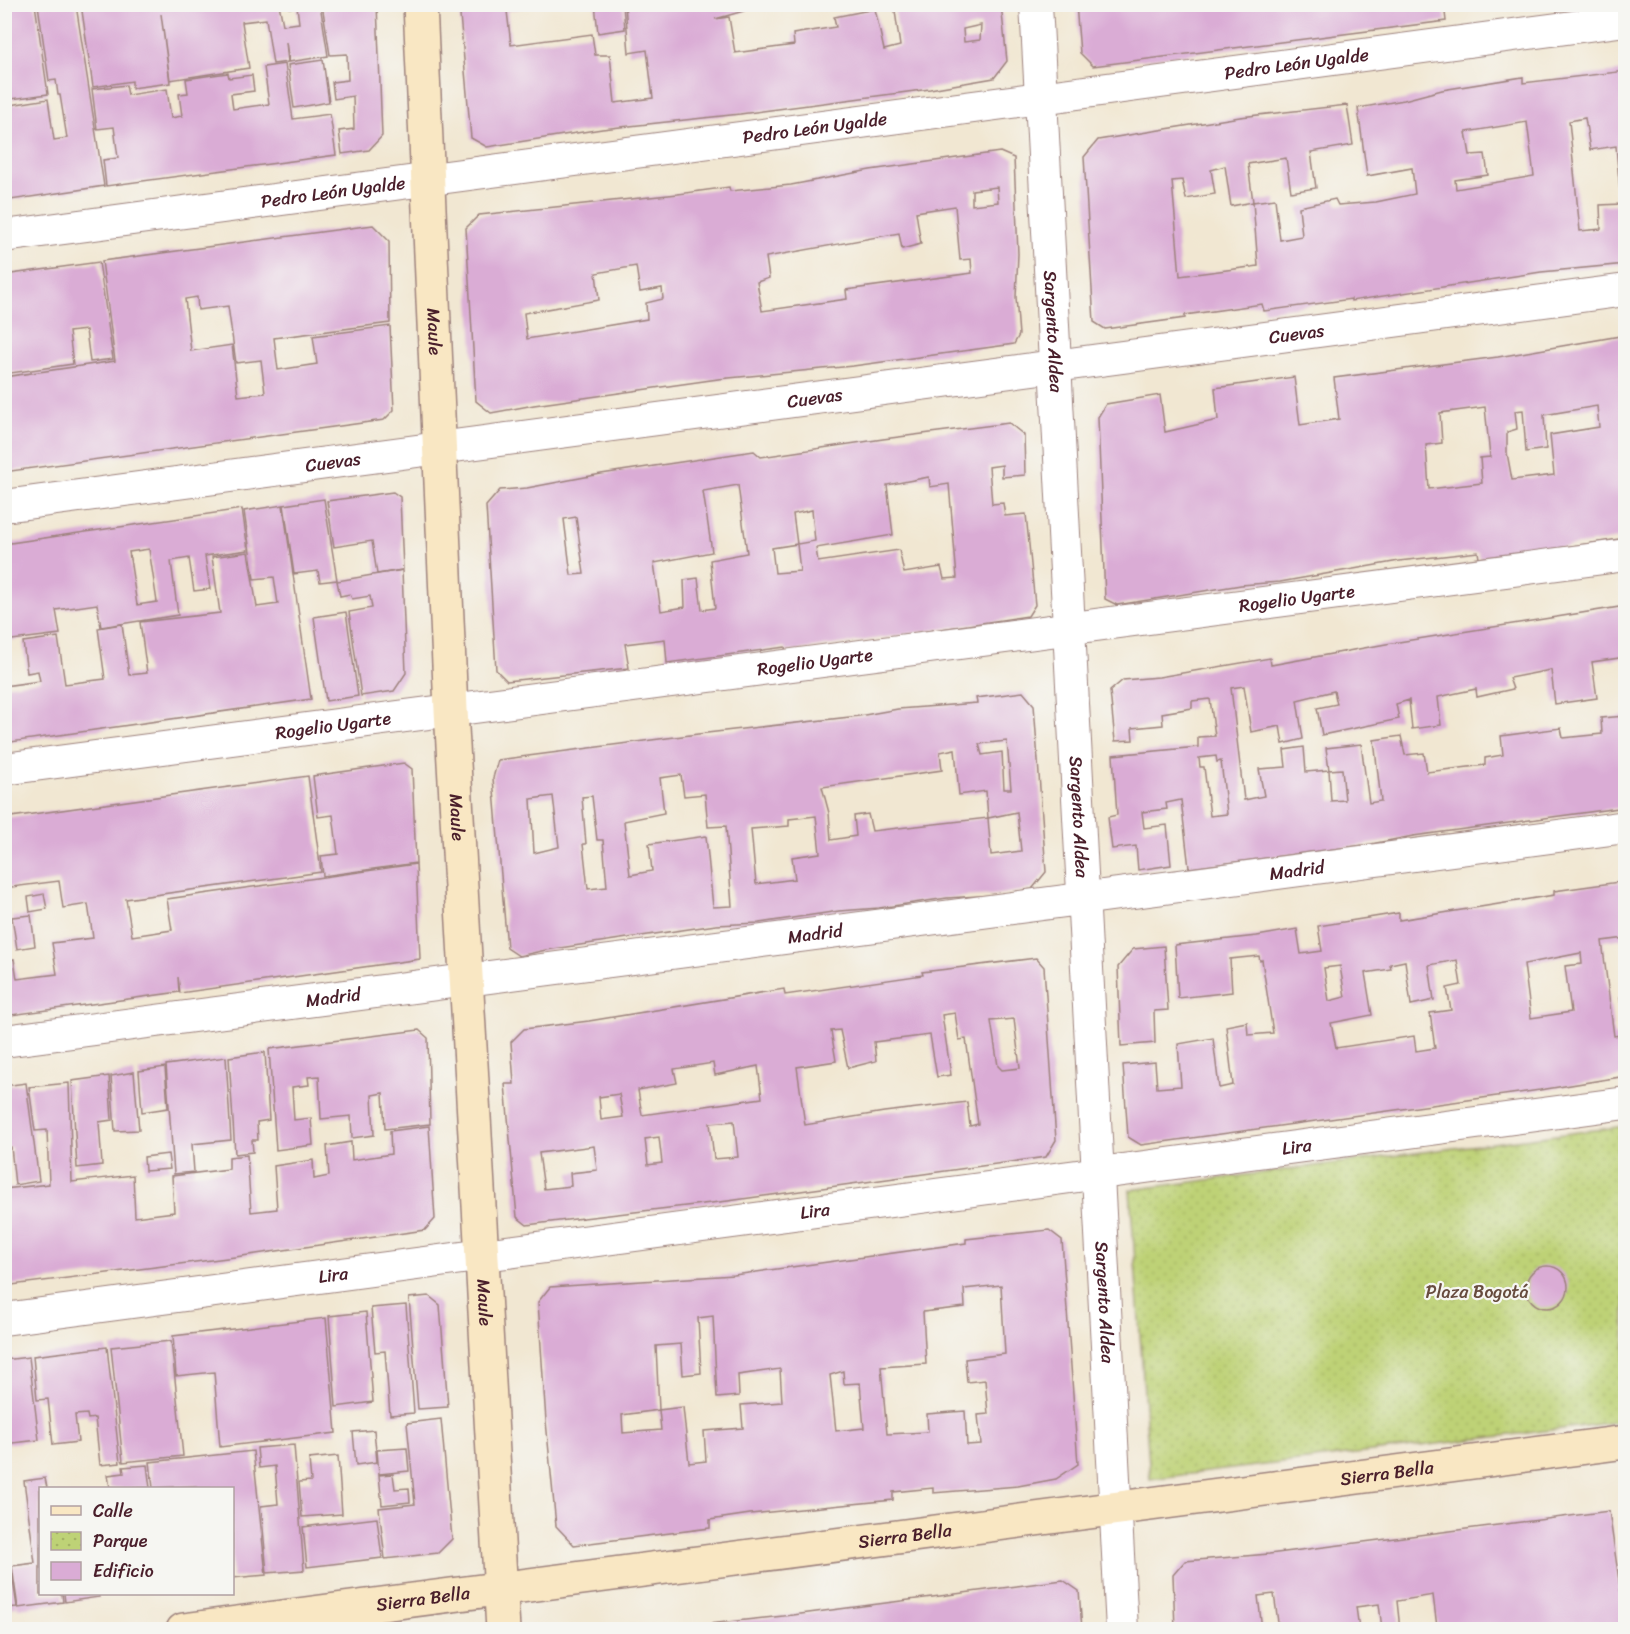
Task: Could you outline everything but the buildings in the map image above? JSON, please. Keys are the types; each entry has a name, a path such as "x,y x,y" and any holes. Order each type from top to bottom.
{"street":[{"name":"Maule","path":"420,4 452,710 503,1629"},
{"name":"Sargento Aldea","path":"1036,4 1122,1629"},
{"name":"Pedro León Ugalde","path":"4,236 1626,20"},
{"name":"Cuevas","path":"4,506 1626,290"},
{"name":"Rogelio Ugarte","path":"4,769 1626,555"},
{"name":"Madrid","path":"4,1041 1626,827"},
{"name":"Lira","path":"4,1319 1626,1103"},
{"name":"Sierra Bella","path":"183,1629 1626,1442"}],"green space":[{"name":"Plaza Bogotá","path":"1625,1126 1625,1421 1150,1479 1130,1190"}]}
